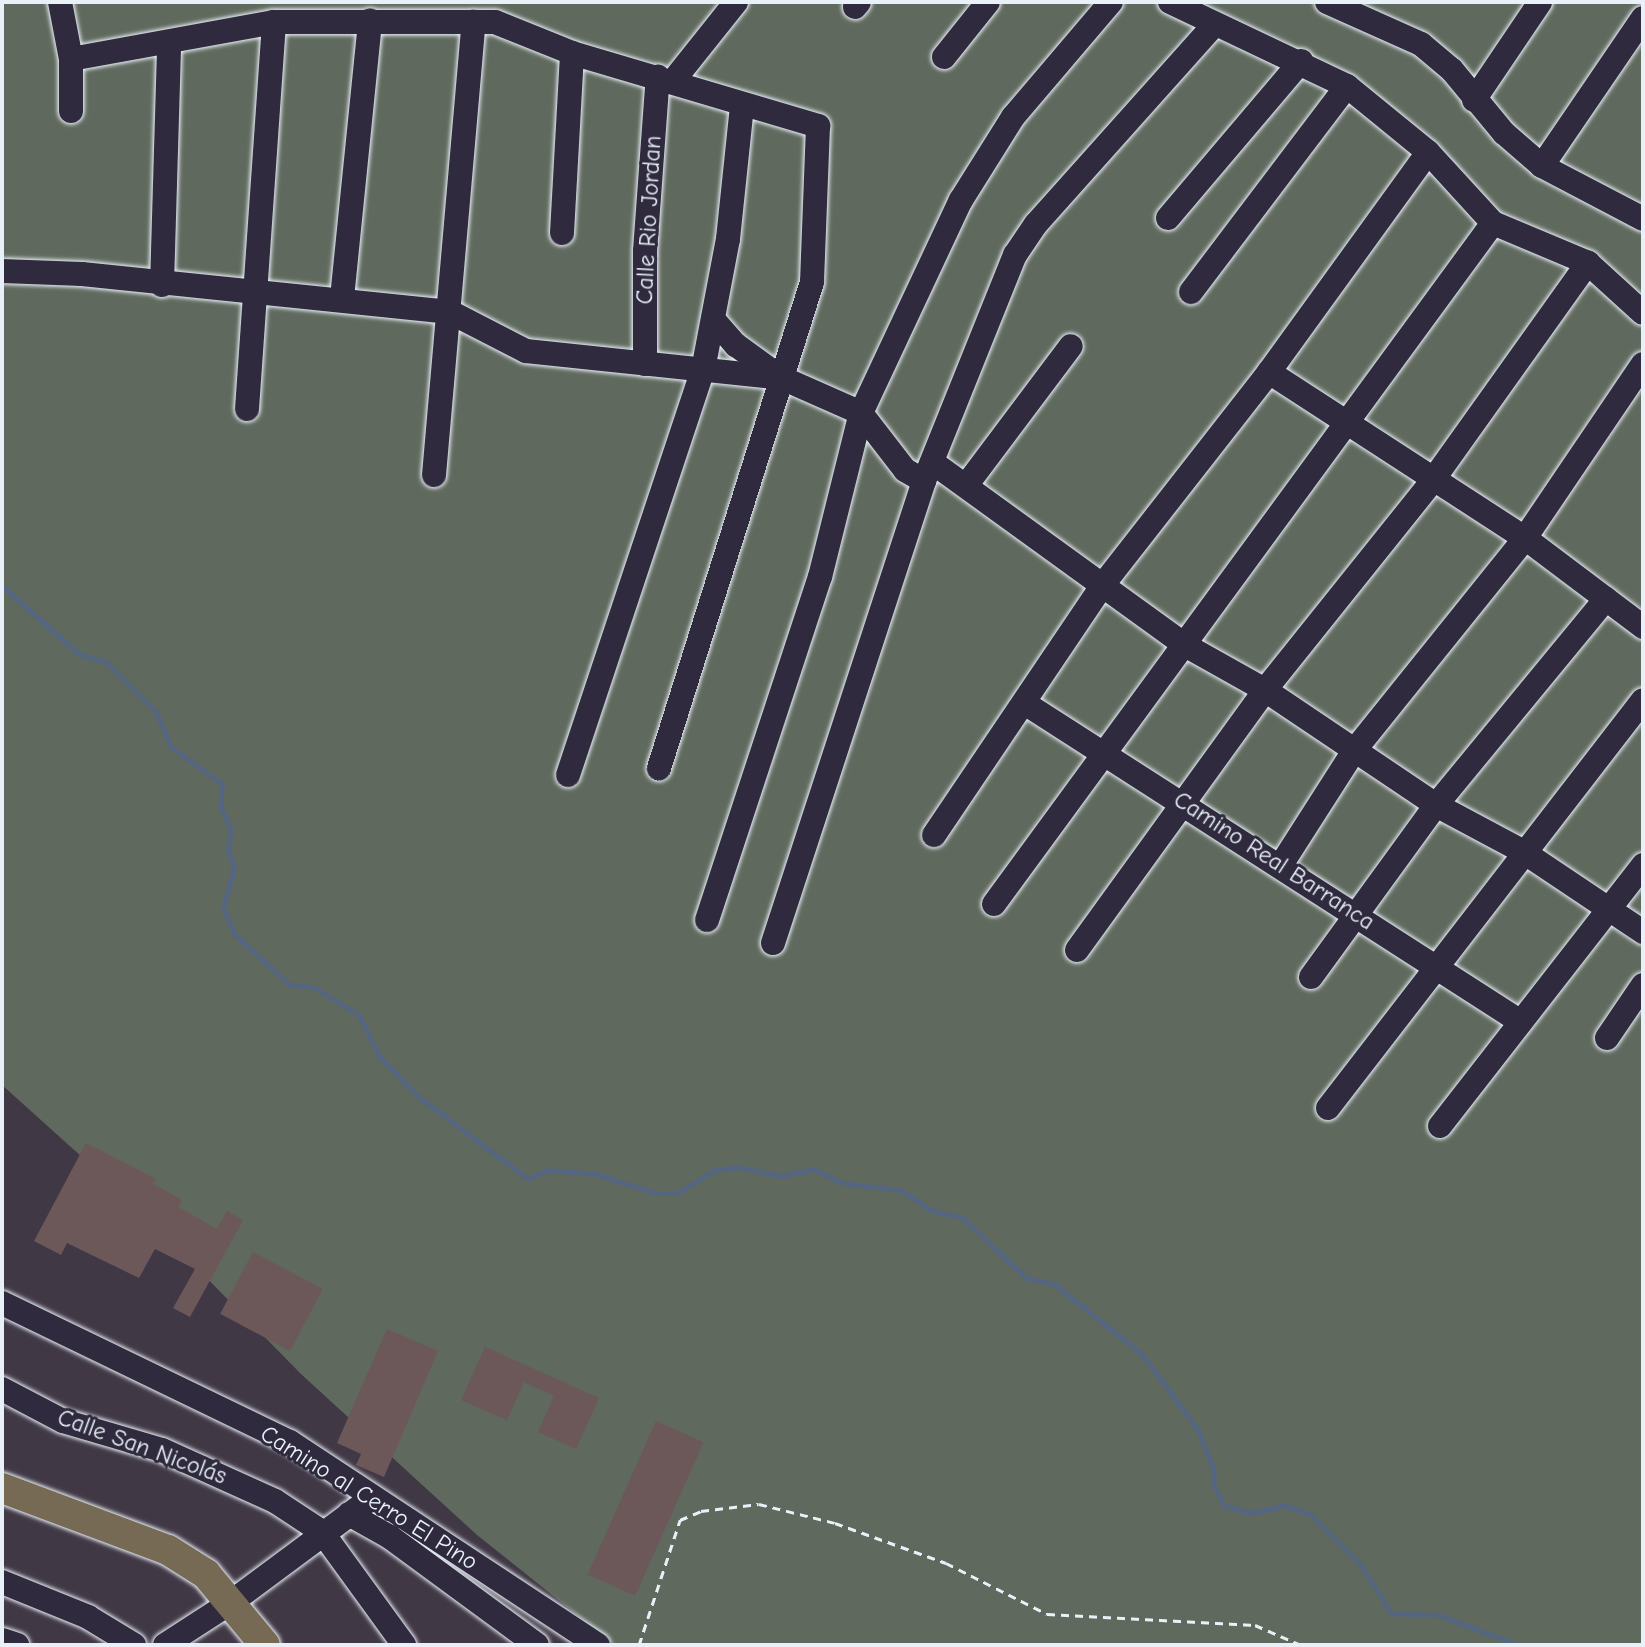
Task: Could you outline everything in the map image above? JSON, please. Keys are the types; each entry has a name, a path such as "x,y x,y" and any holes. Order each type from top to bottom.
{"main road":[{"path":"2,1488 168,1550 206,1574 233,1601 265,1645"}],"street":[{"path":"60,2 71,59 71,111"},
{"path":"666,79 736,2"},
{"path":"944,57 988,2"},
{"path":"707,920 820,577 861,413 961,200 1013,117 1111,2"},
{"path":"1170,2 1301,61 1347,86 1428,152 1493,223 1588,263 1643,313"},
{"path":"1327,2 1421,44 1452,70 1474,100 1542,166 1639,208"},
{"path":"1474,100 1540,2"},
{"path":"71,59 274,22 492,15 572,53 666,79 742,106 812,120 820,134 812,282 659,768"},
{"path":"434,475 450,312 492,15"},
{"path":"1542,166 1643,18"},
{"path":"342,298 370,20"},
{"path":"247,409 259,292 274,22"},
{"path":"773,943 928,471 997,293 1022,245 1215,24"},
{"path":"162,285 169,42"},
{"path":"562,233 572,53"},
{"path":"1168,218 1301,61"},
{"name":"Calle Rio Jordan","path":"645,364 645,251 666,79"},
{"path":"1191,292 1347,86"},
{"path":"568,775 703,370 728,239 742,106"},
{"path":"934,835 1026,704 1102,586 1269,372 1428,152"},
{"path":"994,904 1183,644 1350,425 1493,223"},
{"path":"1077,950 1265,690 1433,480 1588,263"},
{"path":"2,271 82,274 162,285 342,298 450,312 526,351 782,378"},
{"path":"713,319 736,345 782,378 861,413 905,470 928,471 968,483 1025,532 1183,644 1265,690 1436,805 1522,851 1643,932"},
{"path":"968,483 1071,346"},
{"path":"1281,865 1354,751 1525,538 1643,364"},
{"path":"1269,372 1525,538 1643,627"},
{"path":"1311,977 1359,916 1436,805 1606,599"},
{"path":"1328,1108 1522,851 1643,700"},
{"name":"Camino Real Barranca","path":"1026,704 1186,802 1521,1022"},
{"path":"1440,1126 1643,865"},
{"path":"1607,1038 1643,985"},
{"name":"Camino al Cerro El Pino","path":"2,1303 290,1442 598,1645"},
{"name":"Calle San Nicolás","path":"2,1389 63,1421 210,1469 275,1501 322,1532"},
{"path":"165,1645 233,1601 373,1497"},
{"path":"349,1514 390,1537 537,1645"},
{"path":"322,1532 404,1645"},
{"path":"2,1582 88,1617 134,1645"},
{"path":"2,1640 17,1645"}],"path":[{"path":"639,1645 680,1520 701,1511 759,1504 835,1523 946,1563 1047,1614 1255,1625 1301,1645"}],"green space":[{"path":"2,2 1643,2 1643,1645 615,1645 477,1535 301,1374 132,1202 2,1085"}],"building":[{"path":"86,1143 156,1179 153,1184 182,1200 178,1207 217,1229 227,1211 243,1220 190,1317 173,1308 195,1269 155,1249 139,1278 67,1243 61,1255 34,1241"},
{"path":"253,1252 323,1289 290,1351 220,1314"},
{"path":"387,1329 438,1351 384,1477 356,1465 361,1454 337,1443"},
{"path":"485,1347 599,1398 576,1449 538,1432 554,1396 524,1382 507,1420 461,1400"},
{"path":"656,1421 704,1442 635,1596 588,1574"}],"waterway":[{"path":"2,586 79,654 106,662 156,712 171,747 222,784 220,805 231,831 228,849 234,868 223,908 234,934 290,985 314,987 359,1015 379,1056 419,1097 528,1179 547,1170 596,1174 656,1193 677,1193 715,1170 738,1167 782,1176 813,1169 843,1183 901,1190 931,1210 963,1218 1026,1278 1054,1284 1142,1354 1198,1430 1214,1471 1213,1485 1225,1506 1253,1513 1284,1505 1311,1515 1361,1565 1391,1613 1439,1615 1518,1645"}]}
